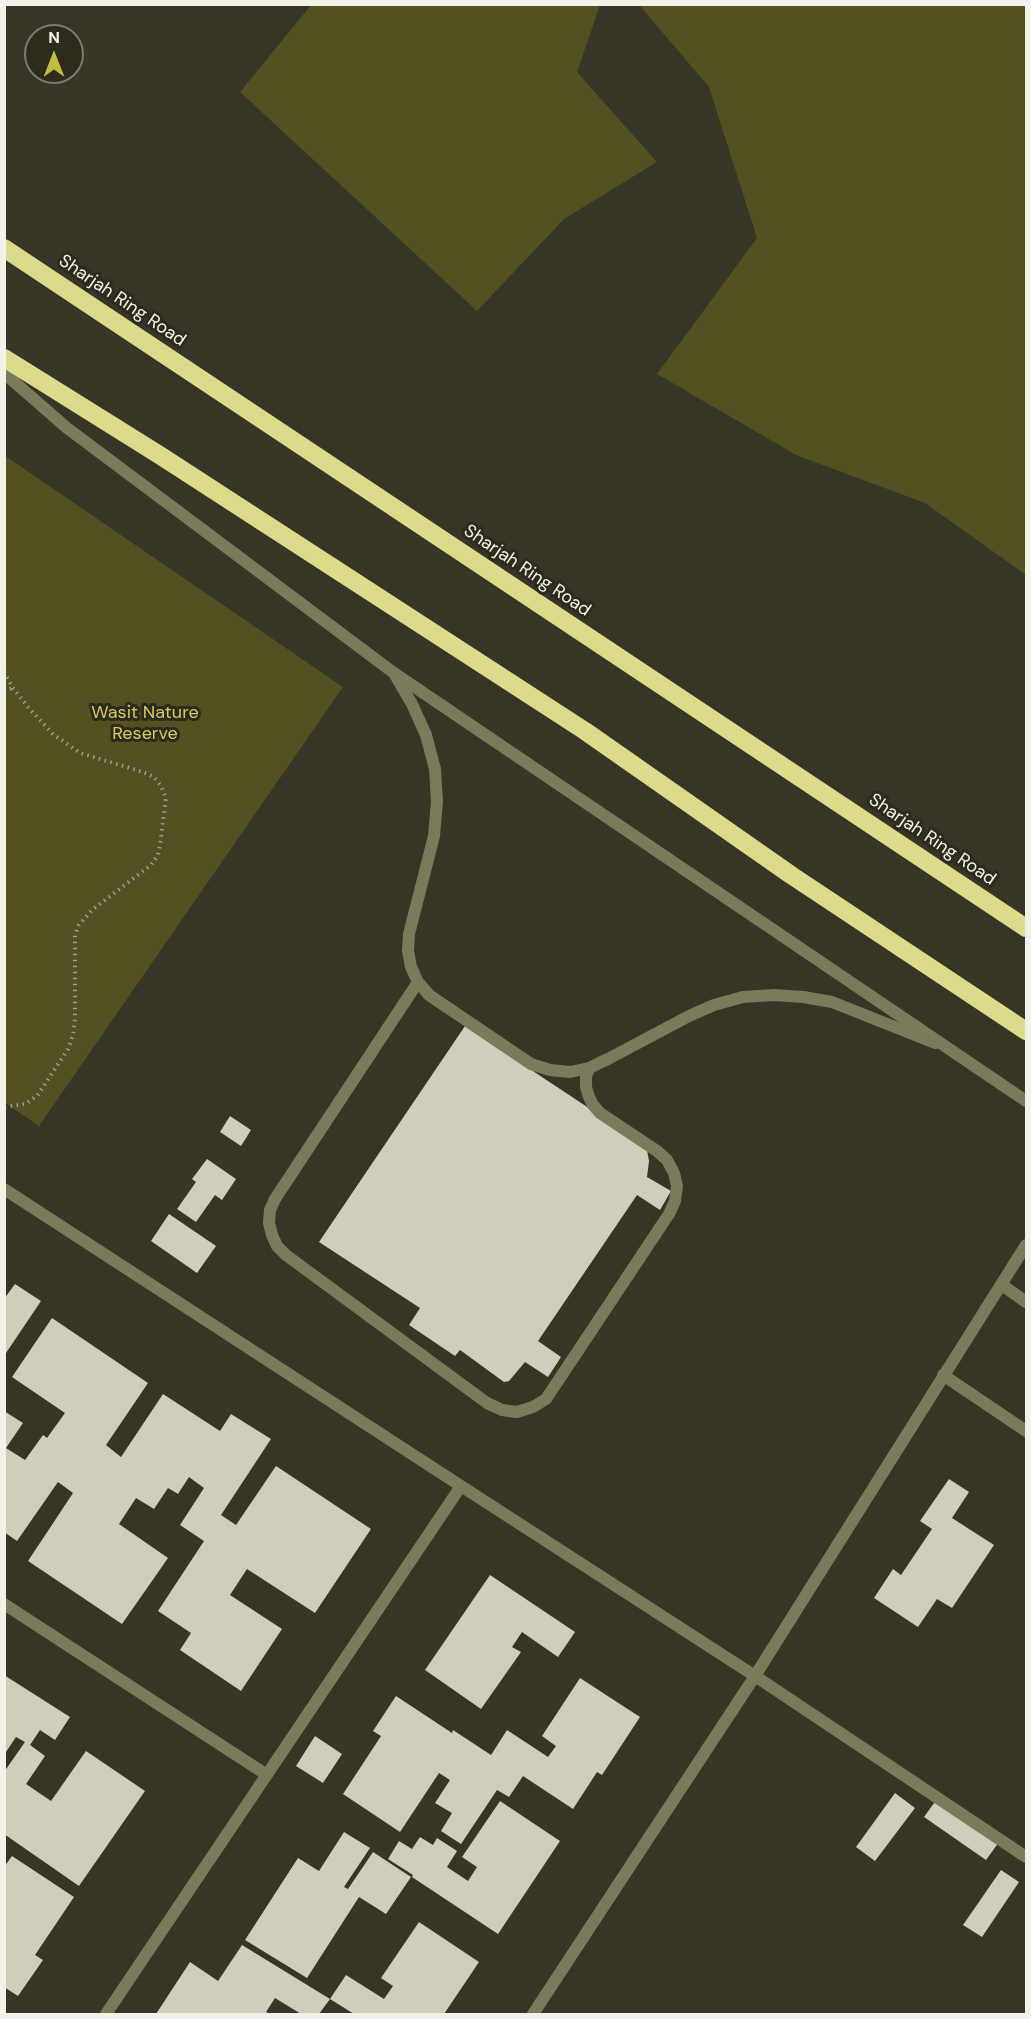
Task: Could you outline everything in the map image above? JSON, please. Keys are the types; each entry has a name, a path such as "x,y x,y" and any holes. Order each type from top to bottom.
{"highway":[{"name":"Sharjah Ring Road","path":"4,248 1026,928"},
{"path":"4,358 171,462 585,731 791,875 1026,1031"}],"street":[{"path":"4,373 68,428 394,673 1026,1101"},
{"path":"394,673 426,735 435,769 438,802 434,836 408,951 411,967 418,982 429,995 531,1064 550,1070 570,1072 589,1068 714,1005 743,997 774,995 803,996 832,1002 949,1049"},
{"path":"418,982 275,1199 270,1210 269,1223 277,1246 286,1255 487,1403 502,1410 517,1412 533,1407 546,1399 669,1214 675,1201 677,1186 674,1173 667,1160 600,1113 593,1105 586,1087 589,1068"},
{"path":"4,1188 755,1676 1026,1857"},
{"path":"533,2014 755,1676 1026,1245"},
{"path":"1002,1285 1026,1302"},
{"path":"943,1375 1026,1431"},
{"path":"106,2014 461,1486"},
{"path":"4,1604 267,1775"}],"path":[{"path":"4,672 28,707 53,734 80,753 154,777 166,798 158,855 151,865 92,910 79,925 75,935 75,1019 68,1049 37,1096 25,1104 4,1107"},
{"path":"4,691 13,688"}],"green space":[{"path":"311,5 600,5 577,72 657,162 564,219 477,311 240,92"},
{"path":"639,5 1026,5 1026,575 925,503 796,455 657,374 757,238 709,87"},
{"name":"Wasit Nature Reserve","path":"4,455 343,687 39,1126 5,1103"}],"building":[{"path":"465,1026 640,1142 647,1150 649,1161 647,1177 671,1191 660,1210 637,1195 538,1341 561,1357 548,1377 525,1362 509,1381 504,1382 460,1350 455,1356 409,1325 420,1308 319,1242"},
{"path":"230,1116 251,1130 241,1146 220,1132"},
{"path":"207,1159 236,1179 222,1200 215,1195 196,1222 177,1209 196,1182 192,1179"},
{"path":"169,1214 216,1246 197,1273 151,1241"},
{"path":"15,1284 41,1301 4,1356 4,1299"},
{"path":"52,1318 148,1383 106,1445 121,1457 163,1394 220,1431 231,1414 271,1439 221,1515 236,1525 276,1466 371,1529 315,1613 247,1569 230,1595 282,1629 241,1691 180,1650 191,1633 158,1611 204,1541 180,1525 204,1488 189,1477 178,1494 168,1488 154,1509 136,1498 119,1524 168,1558 122,1624 28,1561 73,1493 58,1482 17,1541 4,1532 4,1411 23,1423 6,1448 25,1460 43,1435 47,1438 65,1413 12,1377"},
{"path":"949,1479 969,1492 952,1518 994,1545 952,1608 937,1599 918,1627 874,1598 893,1569 901,1575 932,1529 920,1521"},
{"path":"490,1575 575,1632 558,1657 522,1632 512,1647 521,1652 481,1709 425,1670"},
{"path":"4,1675 70,1717 55,1740 40,1730 30,1745 45,1756 26,1784 51,1801 86,1751 145,1791 79,1886 4,1834 4,1772 25,1742 16,1737 4,1755"},
{"path":"580,1678 640,1717 602,1775 597,1772 573,1809 523,1776 509,1797 497,1790 461,1844 441,1831 452,1813 435,1803 450,1780 439,1773 400,1832 343,1794 381,1736 373,1731 396,1696 452,1733 453,1730 491,1755 507,1730 548,1757 556,1746 542,1736"},
{"path":"315,1736 342,1754 323,1783 296,1766"},
{"path":"895,1793 915,1808 875,1861 856,1847"},
{"path":"937,1799 999,1842 986,1860 924,1817"},
{"path":"500,1801 560,1841 498,1934 388,1859 399,1841 412,1849 420,1837 433,1845 437,1838 457,1851 447,1867 468,1881 477,1867 462,1857"},
{"path":"344,1832 370,1848 344,1887 348,1889 373,1852 411,1877 386,1914 359,1897 307,1978 245,1940 298,1858 319,1871"},
{"path":"12,1856 74,1897 35,1955 43,1960 18,1996 4,1987 4,1867"},
{"path":"1001,1870 1019,1882 982,1937 963,1925"},
{"path":"419,1922 479,1962 444,2014 354,2014 330,1999 346,1975 384,1999 393,1986 381,1978"},
{"path":"242,1945 330,1999 319,2014 301,2014 275,1998 266,2012 270,2014 156,2014 190,1962 218,1981"}]}
